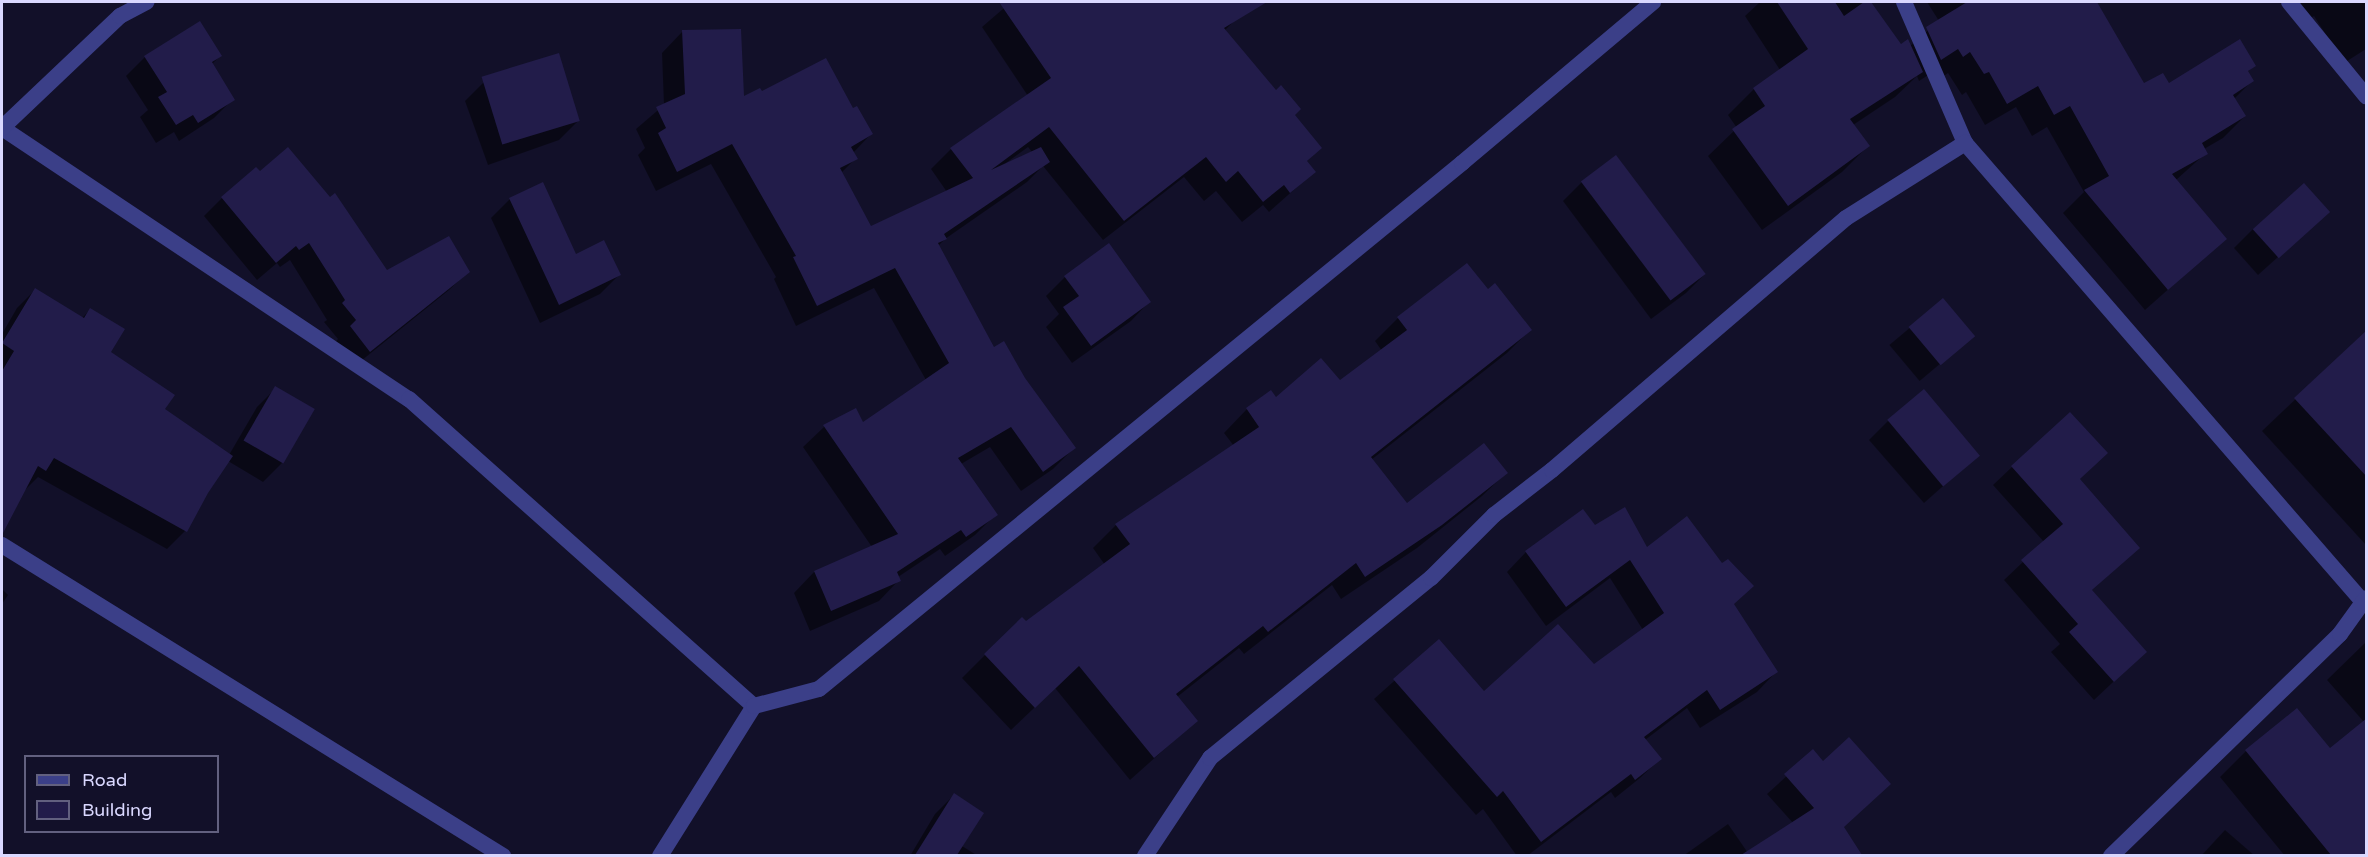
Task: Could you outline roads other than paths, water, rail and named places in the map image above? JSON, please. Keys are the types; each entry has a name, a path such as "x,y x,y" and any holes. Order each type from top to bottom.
{"street":[{"path":"146,2 120,16 2,128 409,399 754,706"},
{"path":"660,855 754,706 819,689 1444,178 1653,2"},
{"path":"1904,2 1965,143 2365,600 2340,634 2111,855"},
{"path":"2289,2 2367,96"},
{"path":"1145,855 1210,758 1431,578 1494,515 1552,470 1846,218 1965,143"},
{"path":"2,544 503,855"}]}
